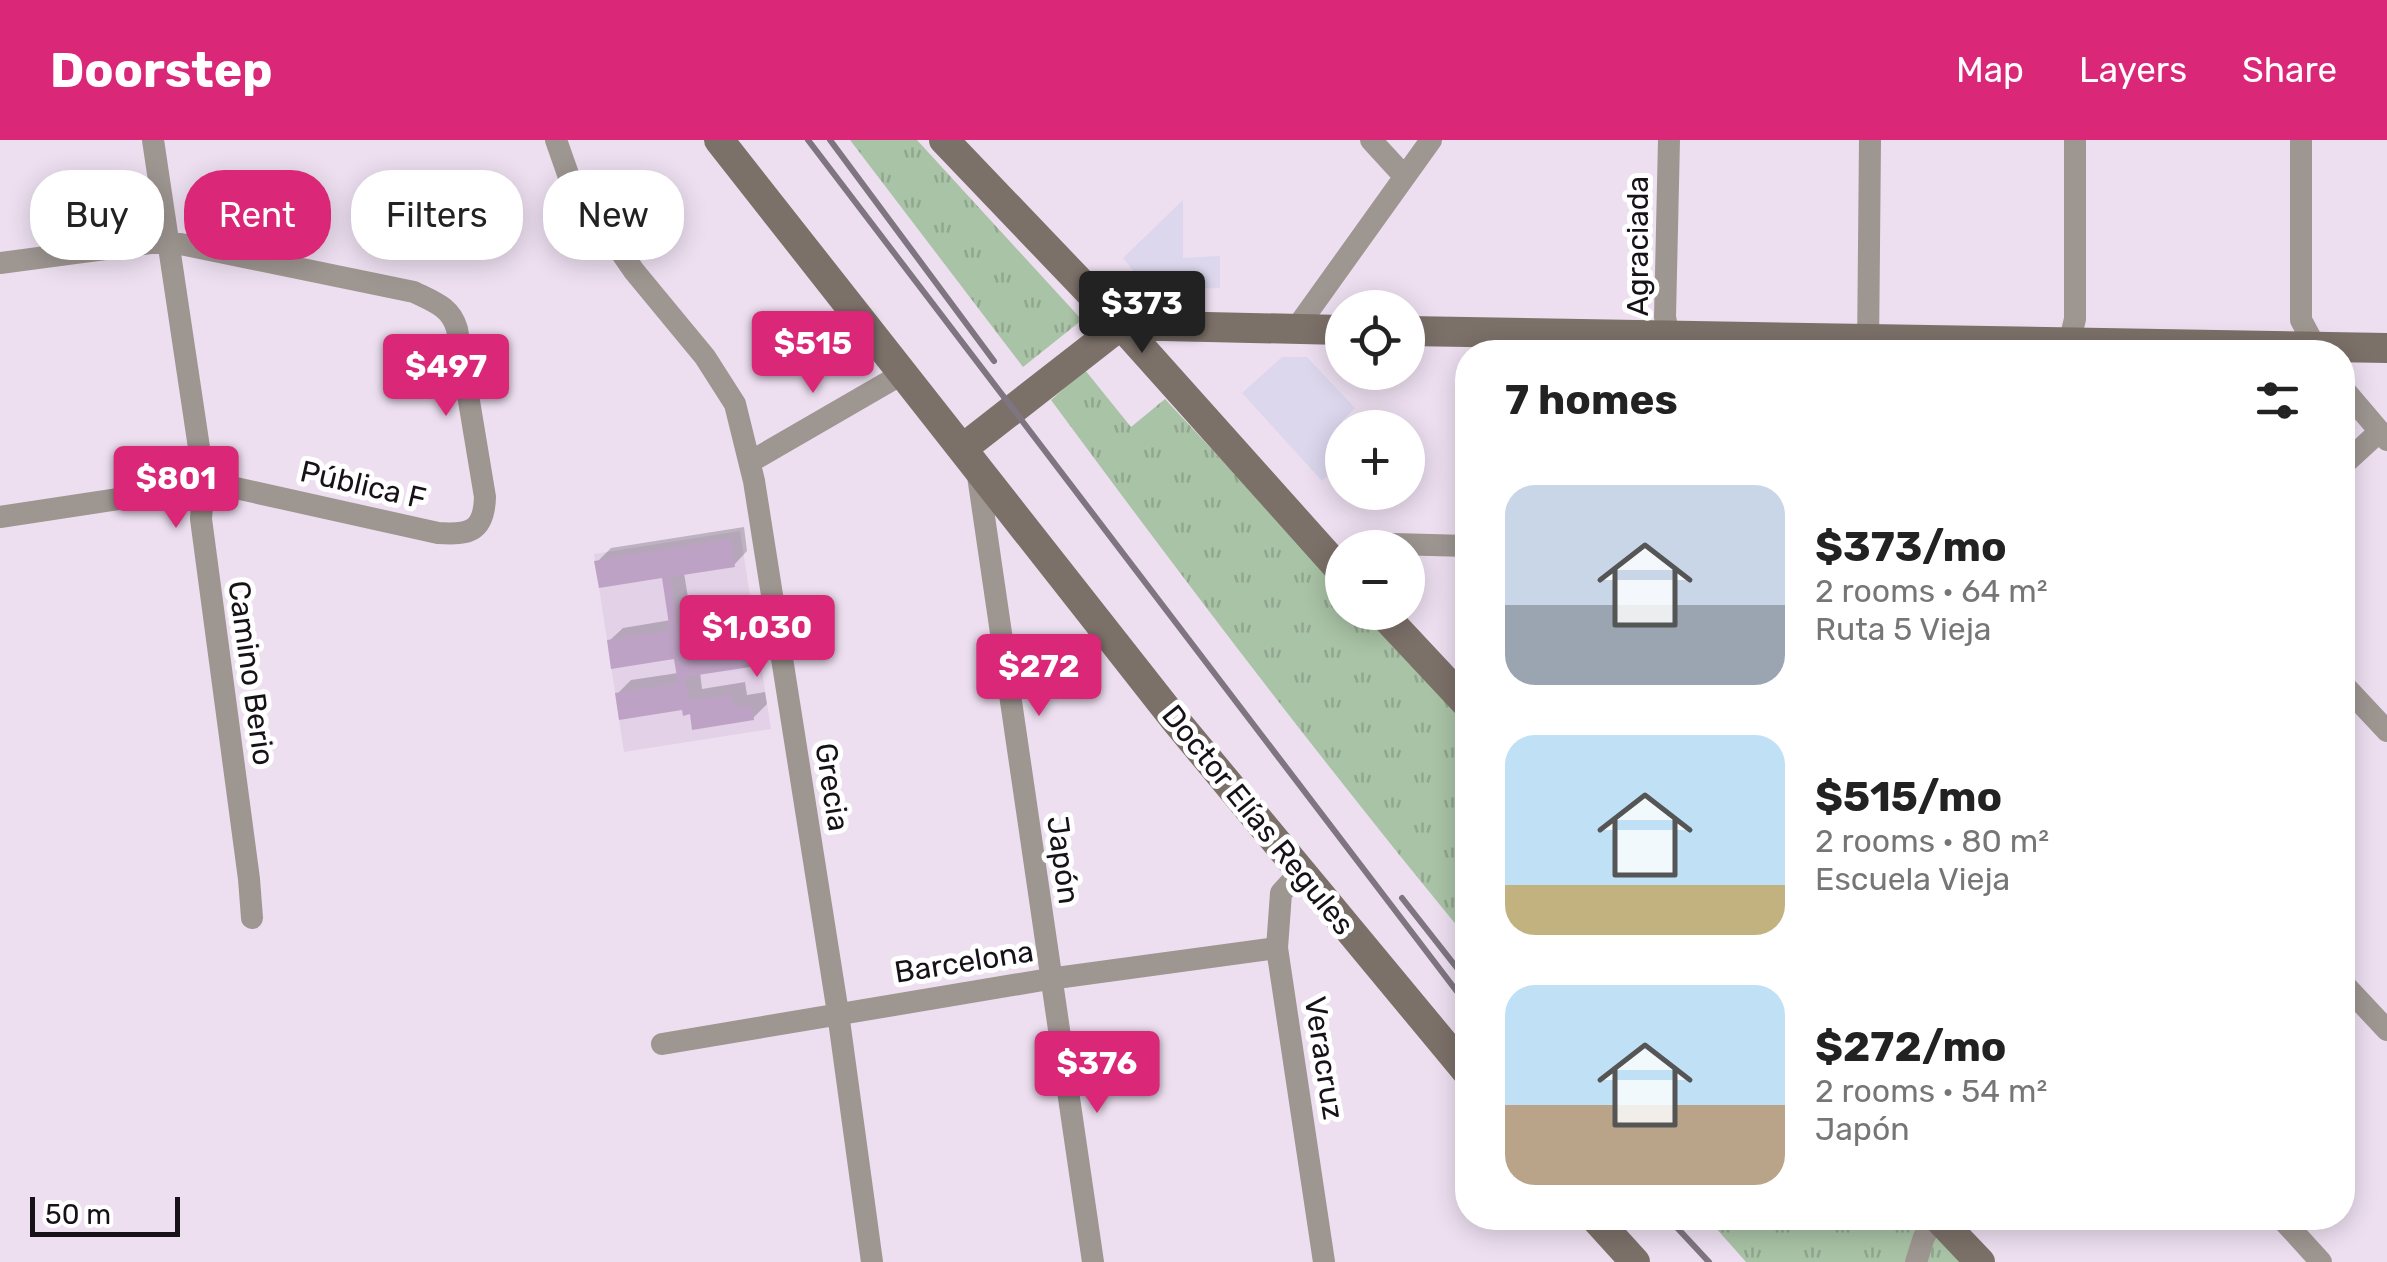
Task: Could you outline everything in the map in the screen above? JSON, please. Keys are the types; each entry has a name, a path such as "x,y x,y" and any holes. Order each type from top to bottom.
{"street":[{"name":"Camino Berio","path":"152,140 204,481 201,519 252,918"},
{"name":"Grecia","path":"556,140 569,177 736,404 750,462 838,1013 872,1262"},
{"name":"Doctor Elías Regules","path":"719,140 1176,721 1455,1057"},
{"path":"944,140 1121,326 1325,550"},
{"path":"1371,140 1404,176"},
{"path":"1294,330 1431,140"},
{"name":"Agraciada","path":"1669,140 1665,317 1669,340"},
{"path":"1868,340 1870,140"},
{"path":"2070,340 2075,319 2075,140"},
{"path":"2302,140 2301,320 2311,340"},
{"path":"0,263 166,241"},
{"name":"Pública F","path":"0,518 178,490 204,481 438,533 462,534 478,527 485,497 454,316 414,292 166,241"},
{"path":"969,458 1121,326 1325,330"},
{"path":"1425,332 1604,340"},
{"path":"2355,349 2387,348"},
{"path":"750,462 902,374"},
{"path":"2355,403 2383,436 2355,456"},
{"name":"Japón","path":"969,458 1093,1262"},
{"path":"1425,545 1455,546"},
{"path":"1397,630 1455,691"},
{"path":"2355,697 2387,731"},
{"name":"Veracruz","path":"1302,870 1281,893 1277,948 1324,1262"},
{"name":"Barcelona","path":"662,1044 1050,979 1277,948"},
{"path":"2355,996 2387,1030"},
{"path":"1606,1230 1635,1262"},
{"path":"1916,1262 1929,1230"},
{"path":"1949,1230 1980,1262"},
{"path":"2291,1230 2321,1262"}],"shaded area":[{"path":"1183,200 1183,258 1220,256 1220,288 1149,290 1123,258"},
{"path":"1282,357 1307,357 1325,376 1325,390 1338,390 1355,408 1325,410 1322,481 1242,393"},
{"path":"740,531 771,729 624,752 594,554"}],"green space":[{"path":"850,140 917,140 1082,320 1023,367"},
{"path":"1085,370 1131,427 1165,399 1325,571 1325,630 1381,630 1455,707 1455,923 1360,806 1051,400"},
{"path":"1718,1230 1944,1230 1974,1262 1746,1262"}],"building":[{"path":"731,539 735,567 670,577 680,641 745,631 750,667 685,677 689,701 732,694 734,708 752,705 754,720 692,730 690,714 683,716 682,710 619,720 615,693 678,683 674,659 611,669 607,640 670,631 662,578 599,588 594,561"}],"railway":[{"path":"808,140 1455,989"},
{"path":"830,140 994,361"},
{"path":"1402,898 1455,965"},
{"path":"1679,1230 1709,1262"}]}
